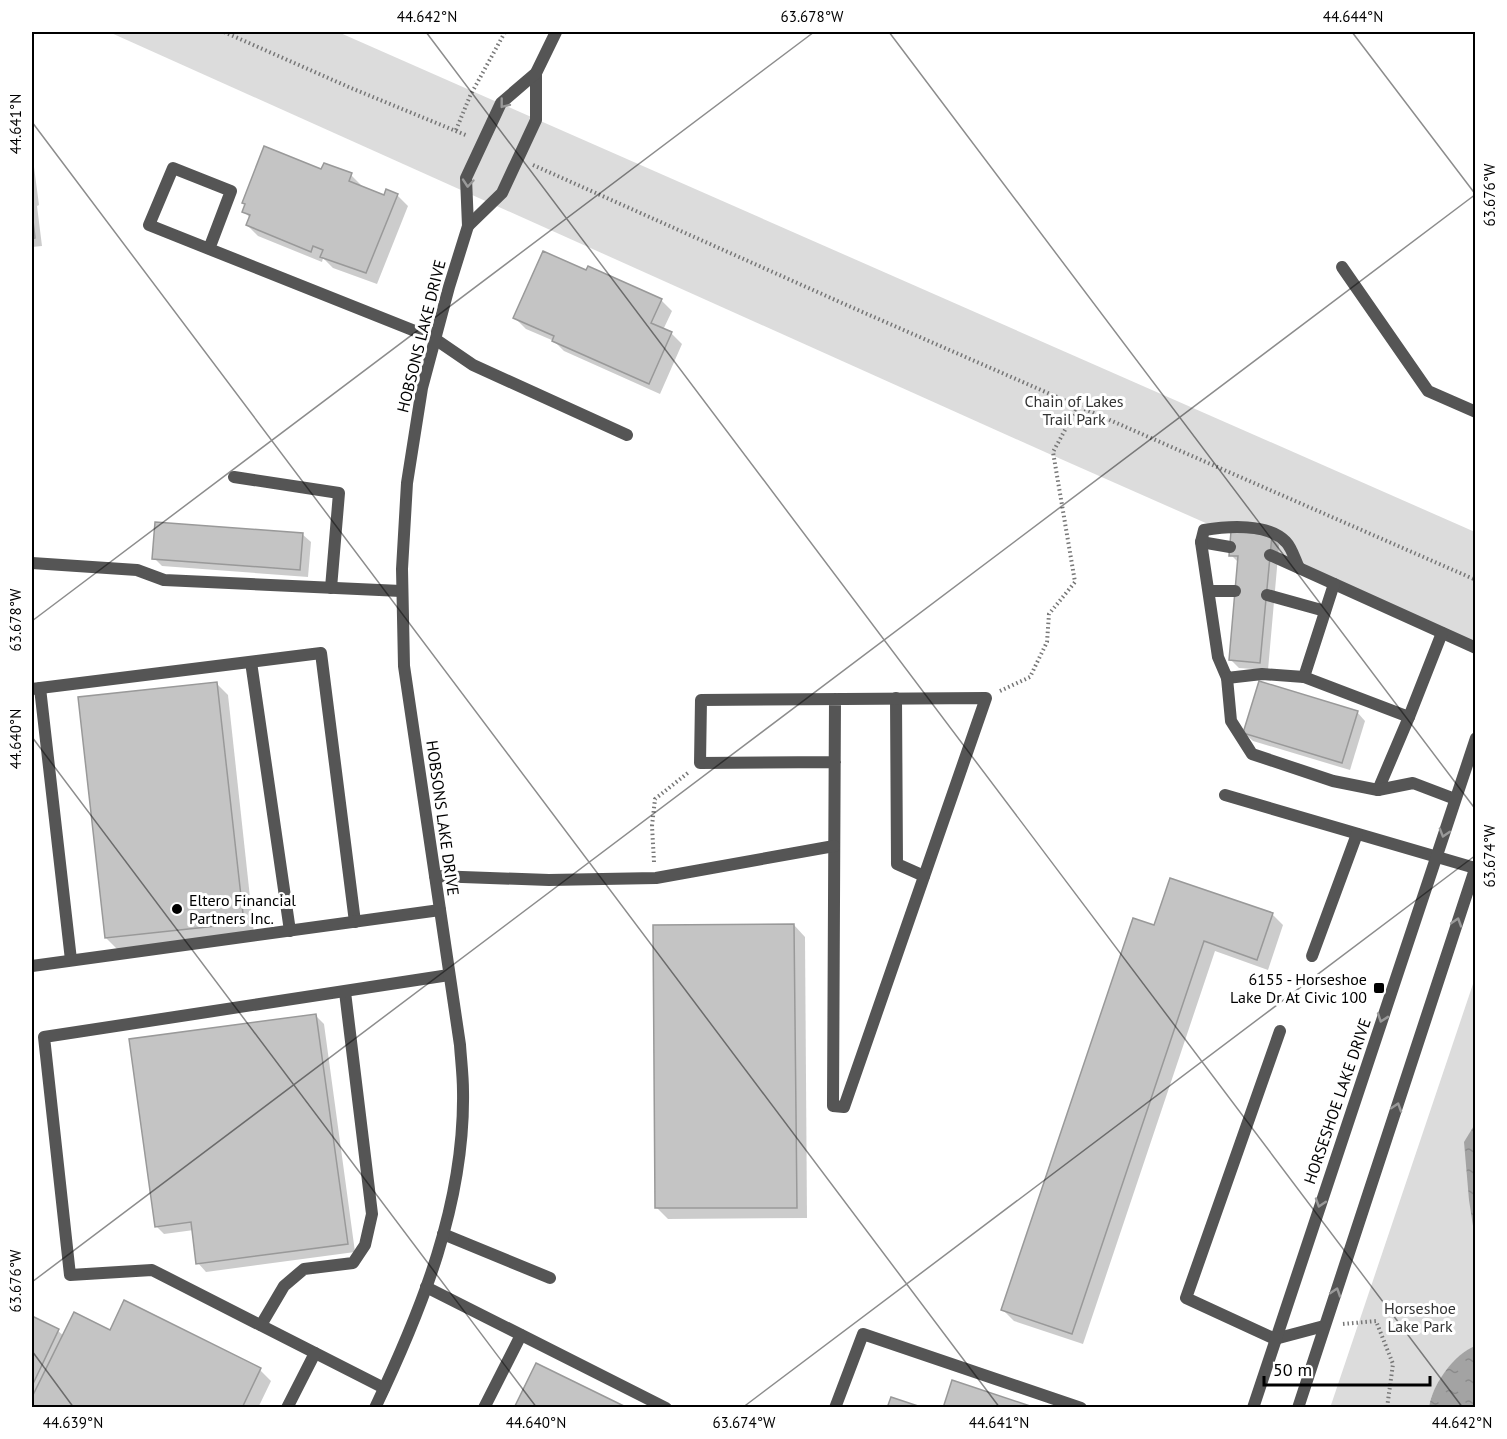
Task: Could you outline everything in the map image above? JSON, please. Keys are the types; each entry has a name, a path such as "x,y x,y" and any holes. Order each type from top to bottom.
{"street":[{"name":"HOBSONS LAKE DRIVE","path":"375,1407 415,1321 443,1234 452,1200 460,1144 463,1091 460,1045 404,666 402,591 407,483 422,388 468,226 466,178 501,103 536,73 556,32"},
{"name":"HOBSONS LAKE DRIVE","path":"468,226 502,193 536,120 536,73"},
{"path":"209,249 231,190 173,168 149,225 209,249 435,339 473,365 627,435"},
{"path":"1342,267 1428,391 1476,412"},
{"path":"234,477 339,493 331,588"},
{"path":"1299,568 1288,543 1273,531 1228,526 1204,530 1201,542 1218,657 1227,678 1231,721 1252,754 1333,781 1378,790 1413,783 1455,799"},
{"path":"1201,542 1230,547"},
{"path":"1270,555 1476,648"},
{"path":"32,563 137,570 164,580 402,591"},
{"path":"1304,677 1335,584"},
{"path":"1209,591 1235,591"},
{"path":"1267,595 1325,611"},
{"path":"1378,790 1442,633"},
{"path":"71,960 36,688 321,653 355,922"},
{"path":"251,662 290,931"},
{"path":"1227,678 1263,674 1304,677 1409,717"},
{"path":"835,762 700,763 701,700 836,699 896,699 986,698 844,1107 833,1106 836,699"},
{"path":"896,699 897,864 924,876"},
{"name":"HORSESHOE LAKE DRIVE","path":"1253,1407 1476,738"},
{"path":"1225,795 1475,867 1298,1407"},
{"path":"1312,956 1357,834"},
{"path":"435,876 549,880 656,878 834,846"},
{"path":"32,966 440,910"},
{"path":"384,1388 152,1270 70,1275 44,1037 449,975"},
{"path":"261,1325 284,1286 304,1269 353,1263 365,1245 372,1214 345,992"},
{"path":"1280,1031 1186,1298 1275,1339 1324,1326"},
{"path":"443,1234 550,1278"},
{"path":"426,1287 666,1407"},
{"path":"835,1407 863,1334 1081,1407"},
{"path":"484,1407 521,1335"},
{"path":"287,1407 315,1353"}],"path":[{"path":"224,32 482,143"},
{"path":"456,130 470,96 505,32"},
{"path":"519,158 1476,580"},
{"path":"986,698 1030,677 1047,642 1049,614 1075,582 1053,452 1077,406"},
{"path":"656,878 652,853 655,799 700,763"},
{"path":"1324,1326 1376,1321 1393,1364 1387,1407"}],"green space":[{"name":"Chain of Lakes Trail Park","path":"109,32 338,32 1475,532 1475,642 1045,452"},
{"name":"Horseshoe Lake Park","path":"1475,978 1475,1346 1452,1363 1435,1390 1429,1407 1330,1408"}],"water":[{"path":"1475,1124 1476,1239 1469,1200 1464,1142"},
{"path":"1475,1346 1475,1407 1429,1407 1434,1389 1445,1371 1459,1356"}],"building":[{"path":"264,146 321,169 324,163 352,173 349,181 384,195 386,189 398,194 366,273 320,257 323,250 313,246 311,252 246,225 250,215 242,212 245,204 242,203"},
{"path":"32,212 35,238 32,239"},
{"path":"543,251 586,270 588,266 662,299 651,323 672,332 649,384 552,341 554,336 513,318"},
{"path":"155,522 303,533 300,570 152,559"},
{"path":"1231,531 1272,535 1260,663 1229,660 1238,556 1229,556"},
{"path":"1259,681 1358,711 1342,763 1243,733"},
{"path":"217,682 244,923 105,938 78,697"},
{"path":"1170,878 1273,913 1257,960 1204,941 1072,1334 1001,1310 1133,918 1154,925"},
{"path":"794,924 797,1208 655,1208 653,925"},
{"path":"316,1014 348,1244 196,1264 191,1222 155,1227 129,1039"},
{"path":"124,1300 261,1368 242,1408 32,1408 32,1397 74,1312 110,1330"},
{"path":"32,1316 59,1329 32,1386"},
{"path":"536,1363 628,1408 514,1408"},
{"path":"952,1380 1036,1408 943,1408"},
{"path":"891,1397 924,1408 887,1408"}],"place":[{"name":"Eltero Financial Partners Inc.","path":"177,909"},
{"name":"6155 - Horseshoe Lake Dr At Civic 100","path":"1379,988"}]}
